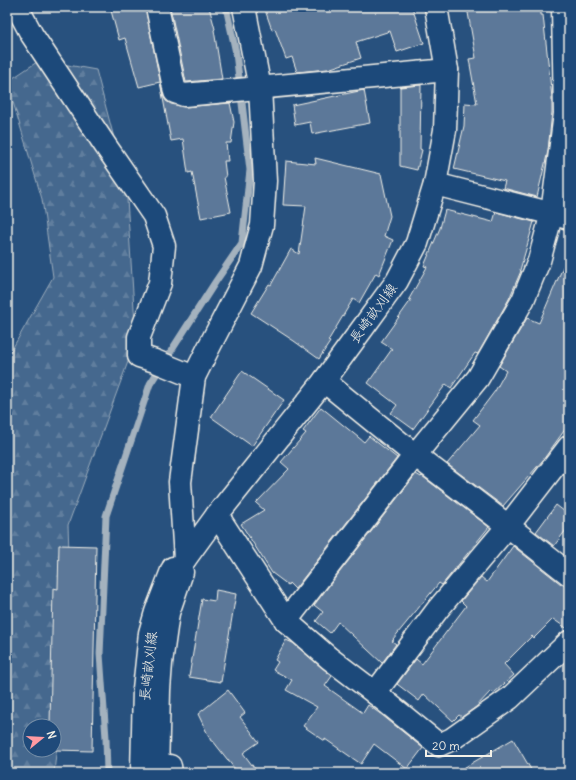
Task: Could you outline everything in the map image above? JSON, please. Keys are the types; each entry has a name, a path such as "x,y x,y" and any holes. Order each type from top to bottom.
{"street":[{"path":"16,7 32,35 154,216 164,246 160,282 139,337 139,356 185,373"},
{"path":"157,7 175,92 184,95 446,70"},
{"path":"181,564 180,482 185,373 207,351 251,266 262,225 265,181 258,88 244,7"},
{"name":"長崎畝刈線","path":"157,771 161,663 168,613 182,572 181,564 217,515 324,381 397,281 417,243 435,184 445,130 446,70 436,7"},
{"path":"286,621 415,455 478,378 523,300 560,215 565,114 563,7"},
{"path":"435,184 560,215"},
{"path":"324,381 415,455 569,574"},
{"path":"375,693 438,609 508,526 569,447"},
{"path":"217,515 286,621 328,658 375,693 439,745 452,739 510,698 569,642"}],"green space":[{"path":"40,60 96,70 126,183 136,340 68,525 71,607 60,718 22,718 22,758 56,758 54,773 7,773 7,358 53,277 42,199 7,82"}],"building":[{"path":"110,7 145,7 163,95 166,101 171,104 185,107 230,103 234,122 231,143 226,143 228,161 224,161 226,177 224,177 231,212 201,218 192,172 188,173 183,139 171,141 160,82 139,87 125,38 119,40"},
{"path":"170,7 209,7 215,29 222,79 186,82"},
{"path":"264,7 412,7 424,43 397,52 390,31 356,42 361,58 328,69 297,72 292,57 286,59 275,29 272,30"},
{"path":"467,7 541,9 541,15 543,15 552,98 552,112 548,151 537,197 503,188 505,181 454,169 464,126 465,103 477,104 469,59 476,58"},
{"path":"421,85 420,149 422,150 417,170 400,166 400,87"},
{"path":"364,90 370,123 312,134 310,122 295,125 292,105"},
{"path":"315,158 381,174 390,216 384,236 393,240 379,275 376,273 359,303 353,299 319,359 251,313 269,284 271,285 291,249 299,254 306,206 283,205 286,161 316,164"},
{"path":"445,210 493,222 496,212 534,222 520,270 521,271 509,299 478,354 475,353 451,388 446,384 413,429 391,413 397,405 368,383 392,349 381,342 411,300 409,299 427,267 424,266 440,228"},
{"path":"569,253 569,424 543,460 503,506 447,464 480,425 473,420 495,391 506,371 499,366 527,318 539,323"},
{"path":"242,371 284,400 252,446 211,417"},
{"path":"321,407 364,442 369,436 397,458 295,589 289,583 288,585 272,573 241,524 264,510 256,503 289,469 281,462 306,433 303,431"},
{"path":"416,474 421,477 422,476 489,527 442,585 439,583 393,639 394,640 392,641 396,644 382,663 338,622 330,633 316,621 323,612 314,605"},
{"path":"556,505 569,515 569,526 554,546 536,532"},
{"path":"59,545 96,546 92,751 62,750 62,718 50,718 53,588 58,589"},
{"path":"513,546 561,584 569,587 569,630 553,619 534,638 532,636 504,664 514,675 494,693 491,691 476,707 462,717 459,715 453,721 424,694 419,701 397,684 416,659 422,664 466,606 461,601 481,577 487,582"},
{"path":"216,590 236,594 221,682 189,677 202,599 215,601"},
{"path":"286,640 293,643 332,676 325,686 363,713 368,705 423,748 407,769 374,744 361,764 303,726 317,707 286,690 292,680 273,670 278,662 275,660"},
{"path":"228,690 245,713 240,717 259,742 243,753 258,773 238,773 213,741 211,741 198,714"},
{"path":"513,739 533,773 455,773"}],"waterway":[{"path":"107,773 100,654 106,516 150,384 242,243 250,170 236,53 226,7"}]}
